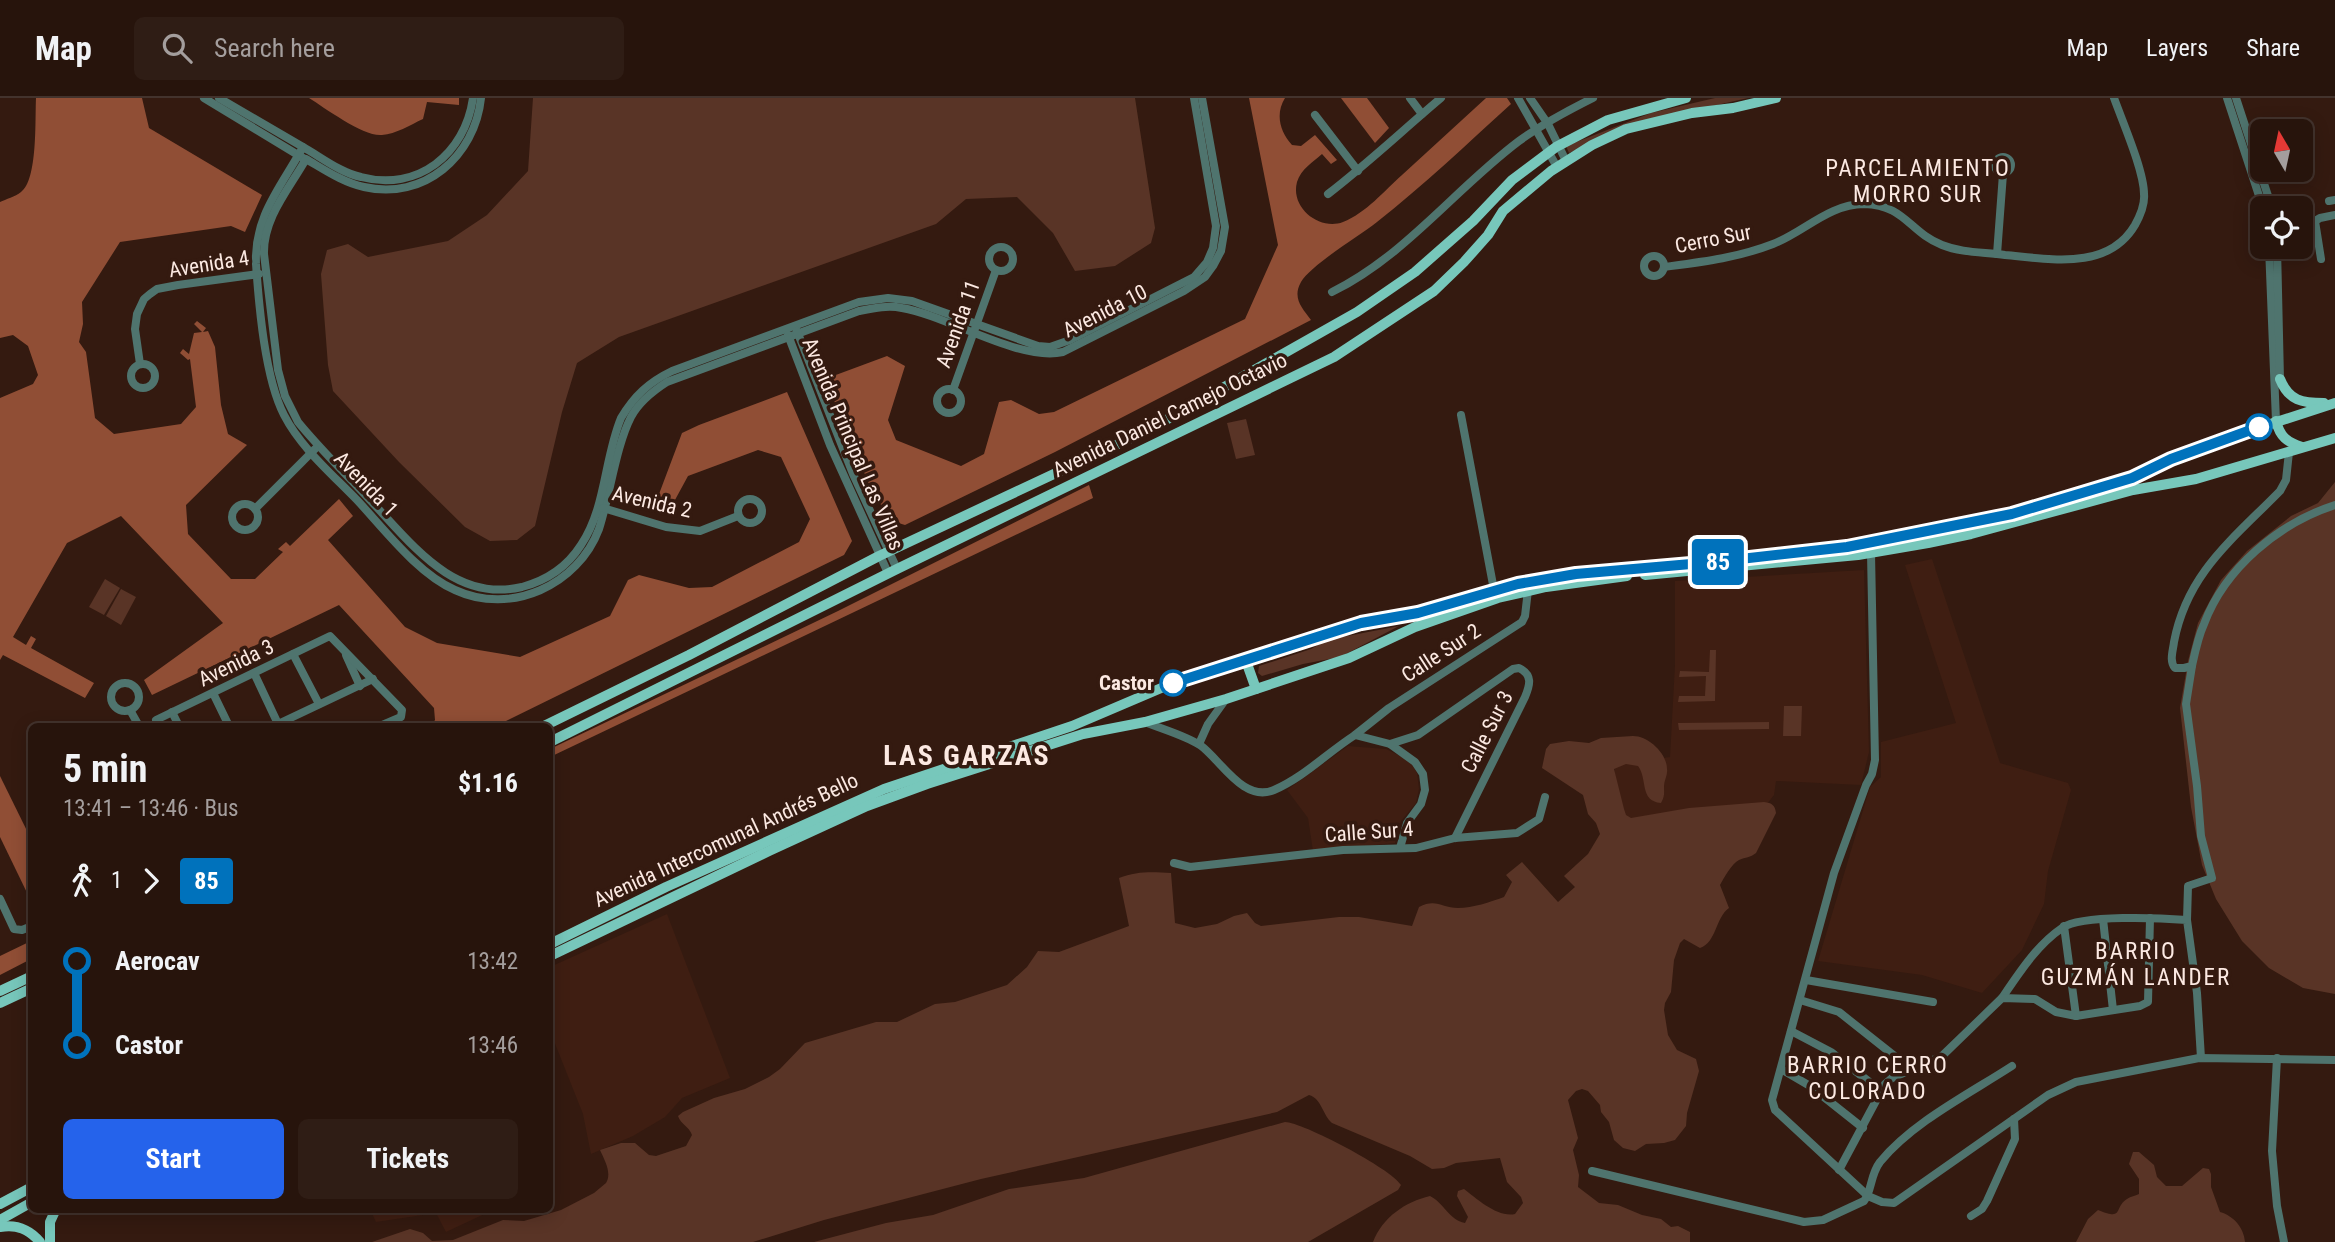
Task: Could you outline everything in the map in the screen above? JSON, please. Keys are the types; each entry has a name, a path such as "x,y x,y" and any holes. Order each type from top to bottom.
{"main road":[{"name":"Avenida Daniel Camejo Octavio","path":"550,723 884,554 1150,429 1357,312 1415,272 1473,221 1512,180 1559,145 1608,120 1686,98"},
{"name":"Avenida Daniel Camejo Octavio","path":"553,740 892,571 1334,357 1434,291 1480,244 1503,211 1562,164 1592,145 1626,130 1692,113 1733,108 1776,98"},
{"path":"2280,379 2294,399 2305,403 2335,403"},
{"name":"Avenida Intercomunal Andrés Bello","path":"553,943 678,881 884,789 1072,726 1154,690 1361,623 1418,613 1494,590 1576,574 1847,547 2012,514 2132,478 2171,459 2335,403"},
{"path":"2276,421 2279,433 2290,442 2303,447"},
{"name":"Avenida Intercomunal Andrés Bello","path":"553,955 769,851 894,795 1083,734 1145,722 1226,699 1349,658 1429,622 1528,590 1596,579 1871,553 1971,534 2115,494 2196,479 2335,438"},
{"path":"1246,661 1256,689"},
{"path":"0,991 28,978"},
{"path":"0,1003 28,990"},
{"path":"0,1204 28,1189"},
{"path":"0,1220 28,1204"},
{"path":"50,1242 50,1222 54,1213"},
{"path":"0,1227 23,1228 40,1242"}],"street":[{"path":"204,98 305,153"},
{"path":"219,98 346,181 387,191 452,163 468,142 479,116 481,98"},
{"path":"426,176 452,150 470,115 473,98"},
{"name":"Avenida 10","path":"787,333 859,311 869,304 919,312 976,329 1029,352 1052,355 1063,352 1158,300 1195,285 1213,266 1224,237 1224,213 1216,193 1194,98"},
{"name":"Avenida 10","path":"1202,98 1216,193"},
{"path":"1410,98 1422,114"},
{"path":"1328,194 1441,98"},
{"path":"1518,98 1549,152 1562,164"},
{"path":"1530,98 1559,145 1562,164"},
{"path":"1332,292 1346,285 1423,228 1520,141 1593,98"},
{"name":"Cerro Sur","path":"1664,267 1734,257 1777,242 1832,212 1859,204 1892,209 1921,233 1950,248 2041,258 2092,258 2122,242 2132,231 2142,210 2142,181 2115,98"},
{"path":"2227,98 2259,196"},
{"path":"2236,98 2268,196"},
{"path":"1315,115 1358,171"},
{"name":"Avenida 1","path":"305,153 271,210 264,240 261,273 273,388 292,429 311,452 400,546 455,591 494,600 512,599 537,593 563,578 581,560 595,539 616,429 626,409 646,385 672,370 787,333"},
{"path":"1997,254 2006,172 2018,176"},
{"path":"2321,259 2315,221 2335,215"},
{"path":"1731,267 1734,257"},
{"path":"2269,259 2276,421"},
{"path":"2277,259 2280,379"},
{"name":"Avenida 11","path":"953,390 996,271"},
{"name":"Avenida 1","path":"261,273 278,370 285,396 298,422 432,565 464,584 497,590 528,585 561,570 589,532 601,508"},
{"name":"Avenida 4","path":"141,364 136,321 144,299 150,294 157,289 178,285 261,273"},
{"name":"Avenida Principal Las Villas","path":"797,329 884,554"},
{"name":"Avenida Principal Las Villas","path":"787,333 833,453 892,571"},
{"path":"1461,415 1494,590"},
{"path":"255,509 319,445"},
{"path":"2192,666 2180,669 2172,664 2177,628 2186,601 2199,577 2213,560 2280,491 2286,480 2289,452"},
{"path":"358,502 366,495"},
{"path":"2201,1058 2197,993 2187,920 2188,886 2211,878 2201,836 2186,704 2192,666 2204,623 2222,588 2239,568 2298,519 2335,505"},
{"name":"Avenida 2","path":"601,508 666,527 700,531 738,516"},
{"path":"1871,553 1875,760 1834,873 1772,1100 1775,1110 1868,1196 1882,1202 1894,1203 2048,1095 2076,1082 2201,1058 2335,1060"},
{"name":"Calle Sur 2","path":"1199,744 1239,783 1251,791 1266,792 1288,782 1320,762 1389,708 1522,622 1528,590"},
{"name":"Avenida 3","path":"156,720 329,636 344,649"},
{"path":"344,649 402,710 401,717 387,723"},
{"path":"344,649 360,686"},
{"path":"293,654 318,704"},
{"name":"Calle Sur 3","path":"1390,744 1418,735 1513,669 1519,668 1529,677 1531,685 1455,838"},
{"path":"254,673 277,723"},
{"path":"282,723 373,679"},
{"path":"213,694 228,723"},
{"path":"1145,722 1199,744 1208,724 1226,699"},
{"path":"130,710 137,723"},
{"path":"172,712 178,723"},
{"path":"1355,735 1390,744 1415,762 1423,774 1425,790 1421,804 1407,823 1400,848"},
{"name":"Calle Sur 4","path":"1174,863 1190,867 1343,850 1416,848 1455,838 1517,833 1539,819 1545,797"},
{"path":"0,899 3,911 14,929 28,928"},
{"path":"2002,998 2035,999 2056,1012 2076,1016 2140,1006 2148,1002 2150,918"},
{"path":"1839,1170 1881,1091 1892,1078 1942,1056 2002,998 2039,949 2064,926 2103,919 2187,920"},
{"path":"2103,919 2113,1010"},
{"path":"2064,926 2076,1016"},
{"path":"1806,981 1933,1002"},
{"path":"1800,1000 1839,1012 1911,1069"},
{"path":"1791,1031 1831,1052 1881,1091"},
{"path":"2277,1058 2272,1151 2277,1206 2284,1242"},
{"path":"1592,1171 1804,1222 1824,1220 1859,1205 1868,1196 1877,1165 1911,1131 2012,1066"},
{"path":"1782,1069 1810,1086 1863,1128"},
{"path":"1971,1216 1982,1209 1987,1201 2015,1139 2014,1119"}],"shaded area":[{"path":"36,98 142,98 149,128 262,195 245,232 231,226 120,242 82,302 83,324 79,342 86,352 95,418 114,434 181,424 196,407 190,359 180,353 183,349 189,354 194,333 202,332 194,324 197,321 206,328 203,332 208,331 215,347 221,405 228,434 247,445 186,505 188,534 231,579 255,579 283,552 278,549 286,542 290,546 339,499 353,516 328,540 405,627 437,643 520,657 610,616 628,580 639,575 689,588 712,587 799,542 810,519 781,457 758,450 688,476 669,511 653,510 682,433 787,392 852,541 844,555 502,723 433,723 434,708 339,605 152,695 144,680 223,623 121,516 67,543 13,637 26,645 31,636 36,639 31,648 94,683 85,698 3,655 0,660 0,398 33,384 38,375 28,346 13,335 0,338 0,202 21,192 26,185 33,163"},
{"path":"309,98 459,98 459,105 427,102 423,119 382,135 355,127"},
{"path":"533,98 1135,98 1155,228 1151,243 1115,266 1075,271 1053,233 1017,197 966,199 936,224 619,337 577,363 562,412 535,526 517,540 490,541 465,527 333,391 328,365 321,274 327,250 348,244 368,257 448,241 487,215 528,171"},
{"path":"1249,98 1285,98 1280,110 1280,123 1292,145 1301,146 1315,135 1337,160 1331,164 1322,154 1301,173 1296,192 1302,208 1309,215 1316,220 1334,224 1351,218 1367,207 1486,98 1507,98 1511,104 1394,208 1307,275 1297,293 1311,320 1055,452 905,525 895,522 874,496 825,379 887,356 905,366 888,420 896,440 961,466 984,454 999,402 1011,400 1039,414 1054,412 1245,319 1278,245"},
{"path":"1341,98 1367,98 1389,128 1375,143"},
{"path":"1715,98 1748,98 1637,123 1569,153 1566,146 1651,113"},
{"path":"1246,419 1255,455 1236,459 1227,423"},
{"path":"2335,482 2335,994 2303,988 2269,968 2242,941 2216,899 2202,865 2191,807 2180,708 2198,623 2221,580 2247,551 2291,516 2318,503"},
{"path":"1089,485 1093,498 553,756 553,748 838,611"},
{"path":"1932,559 2000,763 2068,783 2071,790 2048,871 2044,904 2022,950 1982,993 1922,975 1818,961 1870,787 1881,777 1881,742 1956,723 1905,565"},
{"path":"1864,570 1869,752 1861,785 1776,781 1774,795 1767,804 1620,827 1614,765 1670,757 1675,665 1675,581"},
{"path":"105,579 120,588 104,615 89,607"},
{"path":"121,589 136,597 121,625 106,616"},
{"path":"1399,626 1340,657 1262,676 1258,673 1259,666 1311,649 1327,640"},
{"path":"1710,650 1716,650 1715,701 1678,702 1679,696 1705,696 1706,676 1679,677 1680,671 1709,672"},
{"path":"1784,706 1802,706 1801,736 1783,736"},
{"path":"1769,722 1769,729 1679,730 1678,723"},
{"path":"1639,737 1656,746 1664,757 1667,771 1661,803 1654,801 1647,794 1638,766 1626,764 1614,769 1626,815 1631,818 1689,808 1764,802 1773,805 1776,813 1756,853 1736,862 1720,885 1729,908 1724,912 1710,941 1700,948 1684,939 1674,960 1671,992 1664,1010 1668,1035 1677,1050 1696,1059 1699,1071 1686,1126 1675,1140 1646,1144 1635,1151 1623,1148 1614,1140 1600,1105 1588,1091 1576,1091 1568,1100 1578,1138 1573,1150 1579,1175 1578,1187 1599,1203 1618,1205 1661,1219 1671,1227 1678,1226 1690,1232 1690,1242 1373,1242 1383,1225 1396,1212 1412,1202 1430,1196 1455,1218 1465,1223 1468,1217 1457,1196 1458,1191 1464,1189 1488,1207 1502,1213 1515,1214 1523,1203 1507,1182 1500,1158 1432,1169 1410,1156 1332,1123 1317,1100 1309,1095 1277,1112 981,1179 824,1220 753,1242 372,1242 410,1229 423,1233 432,1241 453,1240 503,1220 524,1221 561,1210 594,1193 606,1183 608,1171 600,1150 621,1143 635,1143 649,1155 656,1156 686,1146 692,1135 678,1116 714,1098 745,1089 769,1077 805,1043 876,1022 897,1022 935,1004 955,1002 1007,985 1027,967 1038,951 1059,952 1129,926 1119,878 1145,872 1171,873 1175,923 1195,928 1217,924 1247,913 1261,926 1359,917 1412,926 1419,907 1425,904 1464,908 1504,897 1512,882 1506,875 1522,862 1558,902 1575,887 1564,876 1588,854 1600,834 1596,823 1588,814 1583,795 1542,768 1546,749 1550,744 1569,741 1589,743 1601,738"},
{"path":"1348,746 1386,749 1410,761 1417,773 1419,789 1416,803 1401,821 1395,843 1313,851 1308,818 1287,790"},
{"path":"0,776 28,833 28,895 0,837"},
{"path":"667,914 730,1078 682,1098 665,1117 633,1136 591,1154 583,1114 553,1039 553,966"},
{"path":"28,942 28,961 0,975 0,956"},
{"path":"1285,1122 1346,1148 1381,1168 1401,1185 1398,1190 1308,1242 814,1242 886,1223 933,1215 1009,1189 1084,1178"},
{"path":"2133,1152 2139,1152 2154,1165 2157,1177 2166,1186 2182,1186 2203,1168 2209,1169 2211,1187 2220,1212 2237,1223 2245,1242 2076,1242 2088,1219 2098,1210 2115,1214 2127,1199 2139,1194 2139,1179 2129,1164"},
{"path":"372,1213 436,1213 376,1222"},
{"path":"436,1213 486,1213 446,1232"}],"bus line":[{"name":"85","path":"1173,683 1361,623 1418,613 1518,584 1576,574 1847,547 2012,514 2132,478 2171,459 2259,427"}],"place":[{"name":"Castor","path":"1173,683"}],"district":[{"name":"PARCELAMIENTO MORRO SUR","path":"1918,181"},
{"name":"LAS GARZAS","path":"967,755"},
{"name":"BARRIO GUZMÁN LANDER","path":"2136,964"},
{"name":"BARRIO CERRO COLORADO","path":"1868,1078"}]}
